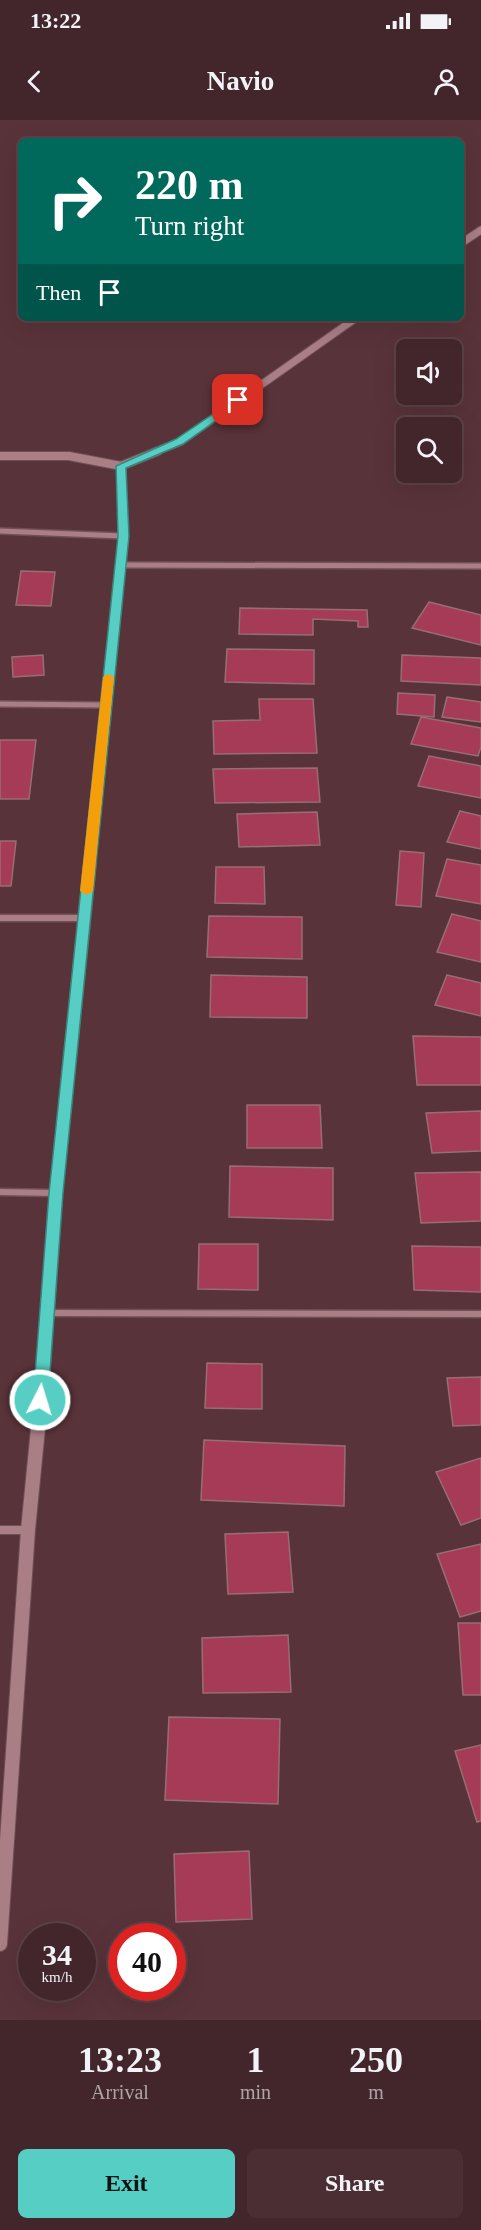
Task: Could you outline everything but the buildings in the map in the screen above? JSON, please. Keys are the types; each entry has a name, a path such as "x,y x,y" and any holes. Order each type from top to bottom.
{"street":[{"path":"464,241 481,230"},
{"path":"0,456 69,456 121,466 180,442 352,321"},
{"path":"0,1944 28,1530 49,1313 56,1193 123,536 121,466"},
{"path":"0,531 123,536"},
{"path":"120,565 481,566"},
{"path":"0,704 105,705"},
{"path":"0,918 84,918"},
{"path":"0,1192 56,1193"},
{"path":"49,1313 481,1314"},
{"path":"0,1530 28,1530"}],"slow traffic":[{"path":"87,891 108,677"}],"route":[{"path":"40,1400 49,1313 56,1193 123,536 121,466 180,442 238,400"}]}
